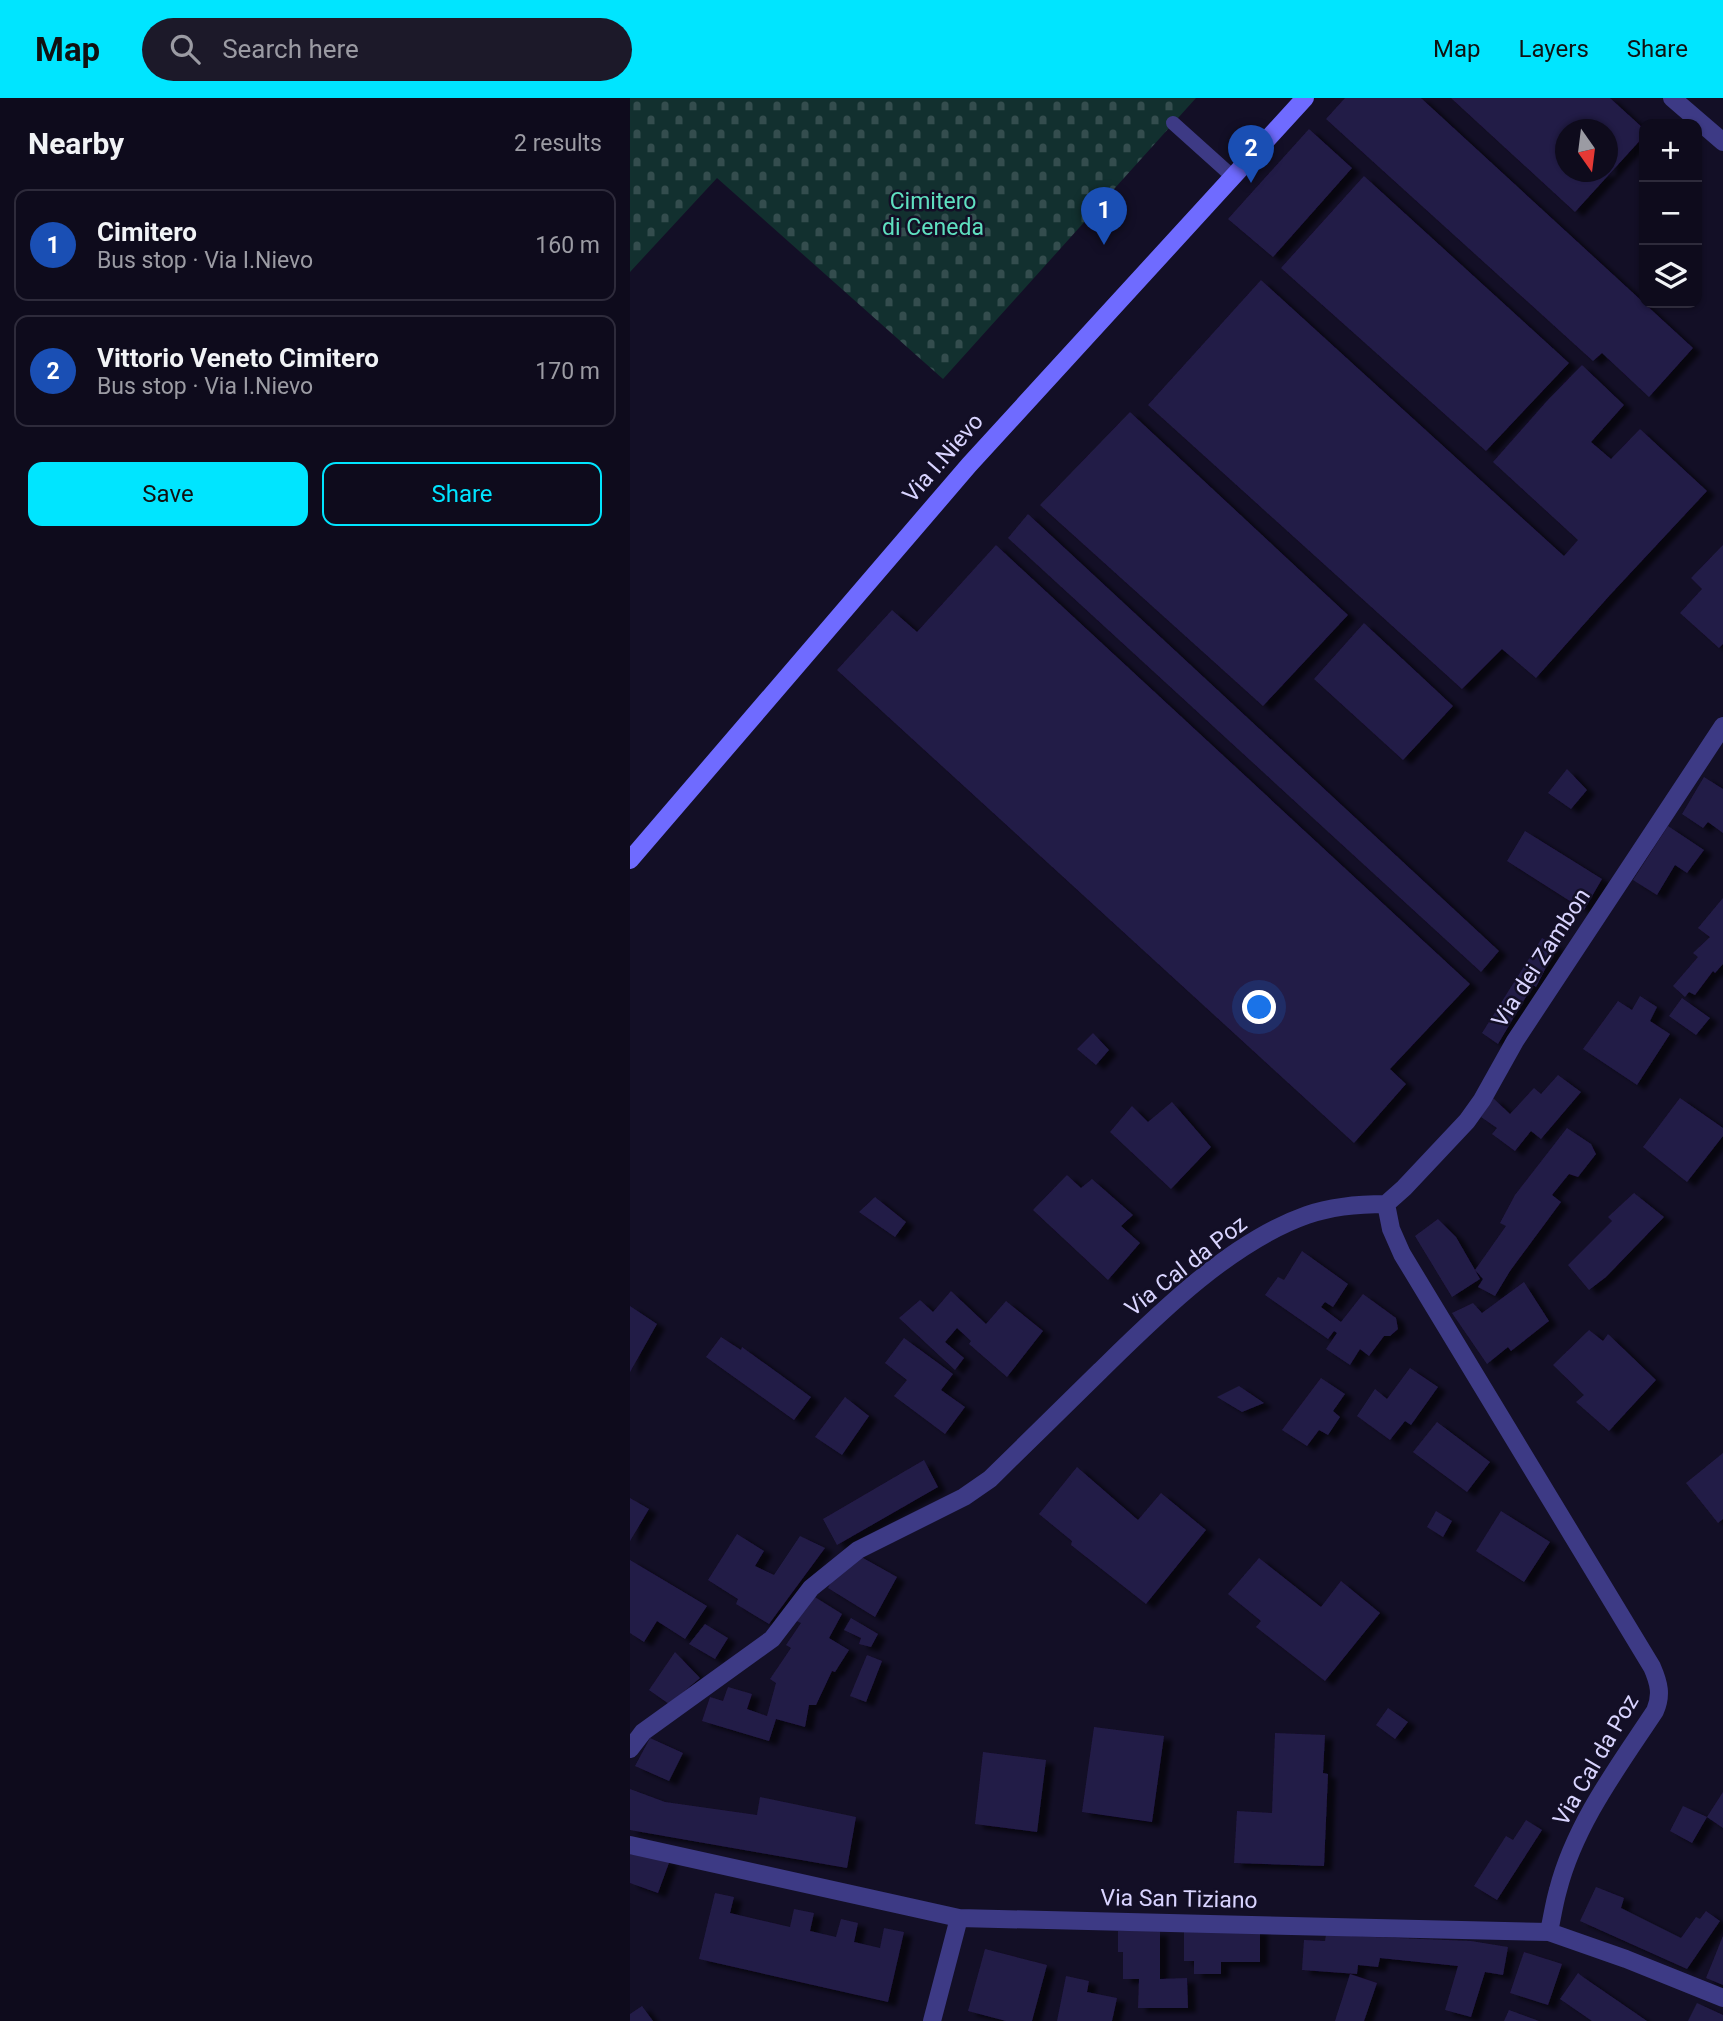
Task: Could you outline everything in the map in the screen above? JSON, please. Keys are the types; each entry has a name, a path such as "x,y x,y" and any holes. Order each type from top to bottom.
{"street":[{"name":"Via I.Nievo","path":"630,860 969,465 1305,98"},
{"path":"1671,98 1723,142"},
{"name":"Via dei Zambon","path":"1385,1204 1405,1188 1458,1131 1482,1100 1515,1041 1723,726"},
{"name":"Via Cal da Poz","path":"630,1749 643,1732 772,1639 811,1588 843,1561 858,1550 964,1497 990,1479 1138,1333 1209,1273 1281,1226 1306,1215 1332,1208 1385,1204 1391,1229 1402,1254 1658,1680 1659,1701 1655,1711 1602,1790 1564,1870 1549,1932"},
{"name":"Via San Tiziano","path":"630,1845 959,1918 1549,1932 1723,1998"},
{"path":"932,2021 959,1918"}],"lane":[{"path":"1173,123 1232,176"}],"green space":[{"name":"Cimitero di Ceneda","path":"630,98 1196,98 943,379 717,178 630,272"}],"building":[{"path":"1345,98 1421,98 1639,298 1639,308 1649,308 1693,348 1649,397 1602,353 1593,361 1326,119"},
{"path":"1451,98 1610,98 1639,124 1639,142 1618,165 1618,119 1555,119 1555,182 1602,182 1575,212"},
{"path":"1309,129 1352,168 1273,257 1228,219"},
{"path":"1364,176 1569,363 1486,451 1281,268"},
{"path":"1261,280 1564,556 1578,540 1493,462 1582,365 1624,405 1591,442 1611,459 1640,429 1707,491 1536,678 1502,649 1462,689 1148,405"},
{"path":"1130,412 1348,615 1263,706 1040,505"},
{"path":"1028,514 1499,951 1481,972 1008,538"},
{"path":"996,545 1470,984 1390,1069 1406,1084 1354,1143 837,670 892,610 917,632"},
{"path":"1723,545 1723,644 1719,648 1680,613 1702,589 1691,578"},
{"path":"1364,623 1453,706 1403,760 1314,679"},
{"path":"1567,769 1587,790 1571,809 1548,793"},
{"path":"1704,777 1723,789 1723,833 1708,822 1703,828 1682,814"},
{"path":"1668,826 1704,850 1687,873 1675,865 1657,895 1633,880"},
{"path":"1525,831 1602,879 1584,910 1507,861"},
{"path":"1723,898 1723,964 1715,973 1713,971 1695,995 1689,992 1685,997 1673,986 1698,957 1693,953 1710,937 1698,928"},
{"path":"1542,938 1557,946 1536,987 1533,985 1498,1044 1482,1033"},
{"path":"1640,996 1657,1007 1650,1021 1670,1034 1637,1085 1583,1049 1618,1001 1632,1010"},
{"path":"1682,998 1710,1018 1696,1035 1669,1016"},
{"path":"1093,1033 1109,1050 1096,1065 1077,1049"},
{"path":"1558,1075 1581,1092 1541,1139 1531,1131 1515,1151 1492,1134 1497,1128 1481,1117 1493,1098 1510,1114 1534,1088 1541,1094"},
{"path":"1680,1098 1723,1128 1723,1136 1687,1182 1643,1147"},
{"path":"1172,1102 1211,1147 1171,1189 1110,1132 1132,1106 1148,1122"},
{"path":"1567,1128 1591,1144 1596,1154 1578,1177 1569,1174 1552,1195 1561,1202 1495,1296 1478,1287 1483,1279 1475,1270 1506,1226 1500,1223 1515,1195"},
{"path":"1067,1175 1081,1188 1092,1179 1133,1215 1121,1226 1140,1243 1108,1280 1033,1210"},
{"path":"1634,1193 1664,1217 1606,1277 1589,1290 1568,1265 1612,1221 1608,1217"},
{"path":"875,1197 906,1222 895,1237 859,1212"},
{"path":"1438,1219 1456,1237 1480,1279 1452,1297 1415,1236"},
{"path":"1302,1251 1348,1284 1333,1307 1325,1302 1321,1307 1341,1322 1363,1294 1396,1318 1398,1329 1390,1336 1384,1336 1369,1356 1360,1349 1350,1365 1326,1349 1337,1333 1334,1331 1328,1339 1265,1295 1278,1277 1284,1280"},
{"path":"1524,1282 1549,1321 1511,1351 1508,1347 1487,1364 1452,1313 1473,1303 1482,1313"},
{"path":"951,1291 986,1324 1006,1301 1043,1331 1007,1377 969,1344 971,1341 957,1328 945,1342 964,1358 955,1370 899,1318 920,1300 933,1312"},
{"path":"630,1306 657,1324 630,1372"},
{"path":"1589,1330 1603,1341 1608,1334 1656,1380 1609,1431 1576,1402 1584,1395 1553,1365"},
{"path":"721,1337 741,1350 742,1347 811,1397 794,1420 706,1357"},
{"path":"904,1338 953,1374 941,1390 965,1407 945,1434 894,1396 907,1380 885,1363"},
{"path":"1410,1368 1438,1387 1411,1425 1405,1421 1390,1440 1357,1416 1375,1389 1387,1399"},
{"path":"1321,1378 1345,1394 1333,1411 1340,1417 1328,1435 1319,1430 1307,1446 1282,1430"},
{"path":"1239,1386 1264,1403 1242,1412 1217,1397"},
{"path":"845,1397 869,1416 842,1455 815,1437"},
{"path":"1437,1422 1490,1462 1467,1492 1413,1452"},
{"path":"1723,1453 1723,1519 1718,1523 1686,1483"},
{"path":"924,1460 938,1487 837,1545 823,1519"},
{"path":"1077,1467 1138,1520 1161,1493 1206,1530 1146,1604 1071,1545 1072,1541 1039,1514"},
{"path":"630,1498 649,1509 630,1541"},
{"path":"1436,1511 1452,1521 1443,1537 1427,1527"},
{"path":"1501,1511 1550,1542 1524,1582 1476,1551"},
{"path":"737,1534 764,1551 755,1566 774,1575 800,1536 825,1548 769,1624 736,1604 738,1599 708,1580"},
{"path":"856,1554 897,1577 875,1617 828,1588 839,1568"},
{"path":"1259,1558 1321,1607 1341,1581 1380,1613 1325,1681 1256,1627 1261,1621 1228,1594"},
{"path":"630,1560 707,1606 685,1639 657,1621 644,1642 630,1633"},
{"path":"810,1594 842,1614 829,1638 849,1650 835,1672 832,1671 816,1705 809,1705 805,1727 776,1719 769,1741 702,1721 710,1697 723,1701 728,1687 752,1694 747,1709 767,1716 776,1683 770,1679 791,1648 786,1645 801,1623 794,1620"},
{"path":"851,1618 878,1634 871,1647 859,1644 861,1638 844,1630"},
{"path":"705,1624 728,1638 715,1659 689,1644"},
{"path":"675,1652 700,1678 669,1704 649,1690"},
{"path":"867,1655 882,1661 866,1702 850,1696"},
{"path":"1388,1708 1408,1722 1395,1739 1376,1725"},
{"path":"1094,1727 1164,1736 1152,1822 1082,1812"},
{"path":"1275,1733 1325,1735 1323,1773 1328,1774 1324,1866 1234,1863 1237,1811 1272,1813"},
{"path":"650,1738 683,1753 669,1781 635,1766"},
{"path":"983,1752 1046,1760 1037,1832 975,1824"},
{"path":"630,1789 665,1802 757,1815 760,1797 856,1817 847,1868 630,1830"},
{"path":"1723,1792 1723,1828 1707,1817"},
{"path":"1683,1806 1707,1817 1692,1843 1670,1831"},
{"path":"1526,1820 1542,1830 1497,1900 1474,1886 1506,1836 1513,1840"},
{"path":"630,1854 670,1860 658,1893 630,1883"},
{"path":"1596,1887 1624,1898 1621,1908 1681,1938 1696,1917 1700,1919 1706,1911 1720,1921 1687,1969 1580,1921"},
{"path":"715,1893 734,1897 730,1913 790,1927 794,1909 814,1913 810,1931 836,1937 841,1919 858,1923 854,1942 880,1948 884,1928 904,1932 888,2002 699,1959"},
{"path":"1184,1928 1260,1929 1260,1962 1221,1962 1221,1974 1194,1974 1194,1961 1184,1961"},
{"path":"1118,1931 1160,1931 1160,1979 1187,1978 1188,2008 1138,2008 1139,1979 1123,1979 1123,1952 1118,1952"},
{"path":"1326,1935 1471,1941 1508,1947 1503,1975 1485,1972 1471,2017 1445,2010 1458,1966 1380,1958 1378,1967 1358,1965 1357,1974 1302,1970 1304,1940 1325,1941"},
{"path":"1723,1936 1723,1985 1706,1978"},
{"path":"985,1949 1047,1965 1032,2021 1006,2021 968,2011"},
{"path":"1524,1952 1562,1964 1548,2005 1510,1993"},
{"path":"1578,1973 1647,2021 1592,2021 1560,1999"},
{"path":"1350,1974 1377,1983 1364,2021 1335,2021"},
{"path":"1066,1976 1089,1981 1087,1992 1117,1998 1112,2021 1057,2021"},
{"path":"1697,2003 1723,2015 1723,2021 1688,2021"},
{"path":"642,2006 653,2021 630,2021 630,2014"},
{"path":"1509,2010 1539,2021 1504,2021"}],"place":[{"name":"Vittorio Veneto Cimitero","path":"1251,183"},
{"name":"Cimitero","path":"1104,245"}]}
